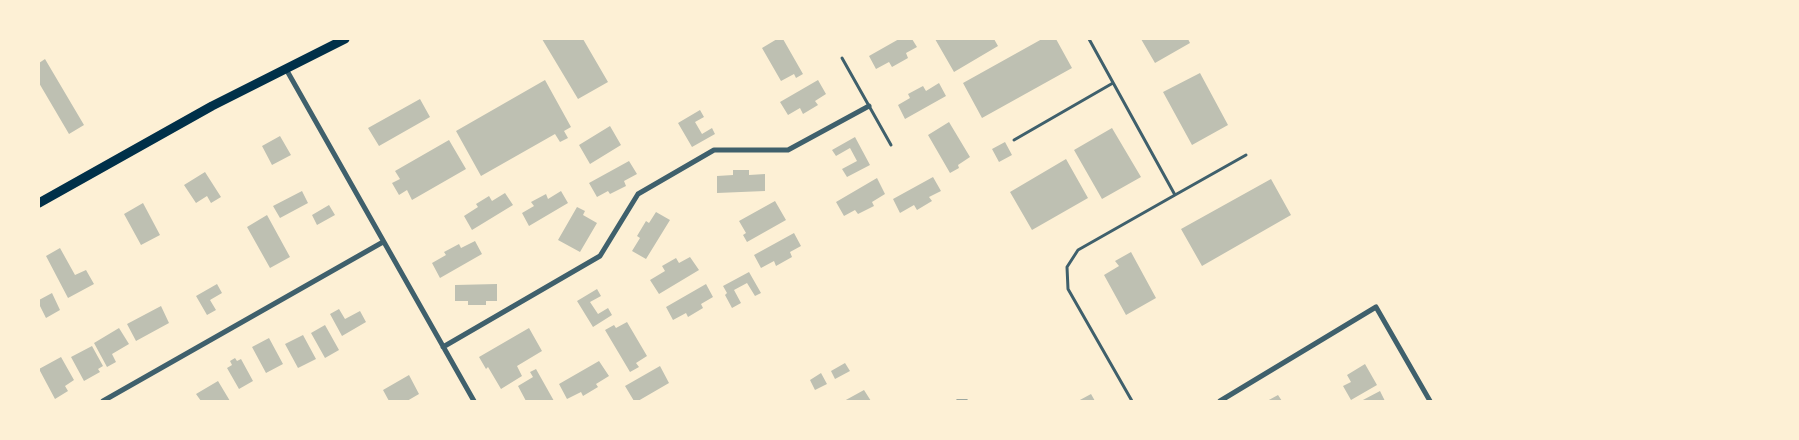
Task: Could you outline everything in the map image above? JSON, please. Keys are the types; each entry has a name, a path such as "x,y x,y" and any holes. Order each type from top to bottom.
{"main road":[{"path":"39,203 154,138 345,39"}],"street":[{"path":"286,69 474,401"},
{"path":"443,347 600,256 638,194 714,150 788,150 869,106"},
{"path":"103,401 383,242"},
{"path":"1221,401 1376,308 1430,401"}],"lane":[{"path":"1089,39 1175,195"},
{"path":"842,58 891,145"},
{"path":"1014,140 1113,83"},
{"path":"1132,401 1068,289 1068,267 1078,250 1246,155"},
{"path":"957,401 967,401"}],"building":[{"path":"542,39 583,39 608,82 578,99"},
{"path":"777,39 783,39 803,74 796,78 794,74 781,81 762,48"},
{"path":"899,39 912,39 917,47 906,53 908,58 892,67 889,62 876,69 869,56"},
{"path":"935,39 994,39 998,46 954,72"},
{"path":"1042,39 1056,39 1072,68 982,118 963,83"},
{"path":"1141,39 1188,39 1190,43 1155,63"},
{"path":"45,59 84,125 69,134 39,83 39,63"},
{"path":"1200,73 1228,125 1192,145 1163,92"},
{"path":"545,80 571,127 564,131 568,138 560,142 555,134 481,176 456,131"},
{"path":"818,80 826,94 815,101 818,105 803,114 800,108 788,115 780,102"},
{"path":"939,83 946,96 905,119 898,105 910,98 908,94 923,86 926,91"},
{"path":"420,99 430,117 379,146 368,128"},
{"path":"700,110 704,117 695,122 702,134 712,128 715,134 692,147 678,123"},
{"path":"949,122 970,157 958,165 959,168 950,173 928,135"},
{"path":"610,126 621,145 590,164 579,145"},
{"path":"1112,128 1141,177 1102,199 1074,150"},
{"path":"280,136 291,155 272,165 262,146"},
{"path":"855,137 870,165 847,177 842,169 857,161 850,148 836,156 832,150"},
{"path":"449,140 466,169 412,200 407,190 399,195 392,183 400,179 395,171"},
{"path":"1005,142 1012,155 999,162 992,149"},
{"path":"1066,159 1088,198 1032,230 1010,192"},
{"path":"629,161 637,174 624,181 626,186 610,194 608,191 597,197 589,183"},
{"path":"733,170 749,170 749,175 765,174 765,191 717,193 717,176 733,175"},
{"path":"205,172 221,197 211,203 207,196 196,203 184,185"},
{"path":"933,177 941,191 929,197 932,201 917,210 914,205 900,213 893,199"},
{"path":"877,178 885,194 872,202 874,206 858,214 855,210 844,216 836,202"},
{"path":"1271,179 1291,215 1202,266 1181,229"},
{"path":"302,191 308,203 280,218 273,206"},
{"path":"561,191 568,203 529,226 522,213 534,206 531,202 546,194 548,199"},
{"path":"505,193 513,205 472,230 464,216 478,207 476,204 489,196 492,201"},
{"path":"775,201 786,220 747,242 743,235 746,233 739,221"},
{"path":"143,203 160,235 141,245 124,214"},
{"path":"329,205 335,215 317,225 312,215"},
{"path":"577,207 585,211 583,215 597,223 580,252 558,240"},
{"path":"656,212 670,220 646,259 632,251 640,238 637,236 646,221 649,223"},
{"path":"267,215 290,257 270,268 247,227"},
{"path":"794,233 801,246 790,252 792,257 776,266 774,261 761,268 754,255"},
{"path":"475,241 482,254 440,278 432,263 446,255 444,252 459,244 461,248"},
{"path":"60,248 75,275 86,270 94,284 68,298 46,256"},
{"path":"1131,252 1156,298 1126,315 1104,275 1119,266 1115,261"},
{"path":"690,257 699,270 659,294 650,280 665,271 662,266 676,258 679,263"},
{"path":"749,272 761,293 755,296 747,283 734,290 741,303 732,308 725,295 727,293 723,286"},
{"path":"217,284 222,293 210,300 216,310 207,315 196,296"},
{"path":"497,284 497,301 486,301 486,305 468,305 468,301 455,301 455,285"},
{"path":"706,284 713,297 701,304 703,308 688,317 686,313 673,320 666,307"},
{"path":"597,289 601,296 590,302 598,314 608,308 612,315 593,327 577,301"},
{"path":"52,293 60,310 46,318 39,300"},
{"path":"161,306 169,323 136,341 127,324"},
{"path":"339,309 345,319 360,311 366,322 342,336 330,314"},
{"path":"627,322 647,356 636,363 639,367 630,372 605,330 614,325 616,328"},
{"path":"325,325 339,350 325,358 311,333"},
{"path":"119,328 129,344 112,354 116,362 107,367 94,343"},
{"path":"529,328 542,351 517,366 522,376 501,389 488,367 486,369 479,357"},
{"path":"303,335 316,359 298,368 285,344"},
{"path":"269,338 283,364 266,373 252,347"},
{"path":"92,346 103,366 98,369 100,372 84,381 71,357"},
{"path":"61,357 74,380 65,386 68,391 55,399 39,369"},
{"path":"235,358 237,361 241,359 253,381 239,389 227,368 232,365 230,361"},
{"path":"599,361 609,376 596,384 598,387 583,396 581,392 567,399 559,384"},
{"path":"845,363 850,371 835,379 831,371"},
{"path":"1365,364 1377,385 1351,400 1343,386 1351,382 1347,375"},
{"path":"660,366 669,383 638,401 634,401 625,386"},
{"path":"536,369 554,401 526,401 518,386 533,377 530,372"},
{"path":"821,373 827,384 815,390 810,380"},
{"path":"409,375 419,394 407,401 389,401 383,390"},
{"path":"218,381 230,401 201,401 196,394"},
{"path":"864,390 871,401 844,401"},
{"path":"1380,391 1385,401 1361,401"},
{"path":"1091,394 1095,401 1078,401"},
{"path":"1278,395 1282,401 1267,401"}]}
